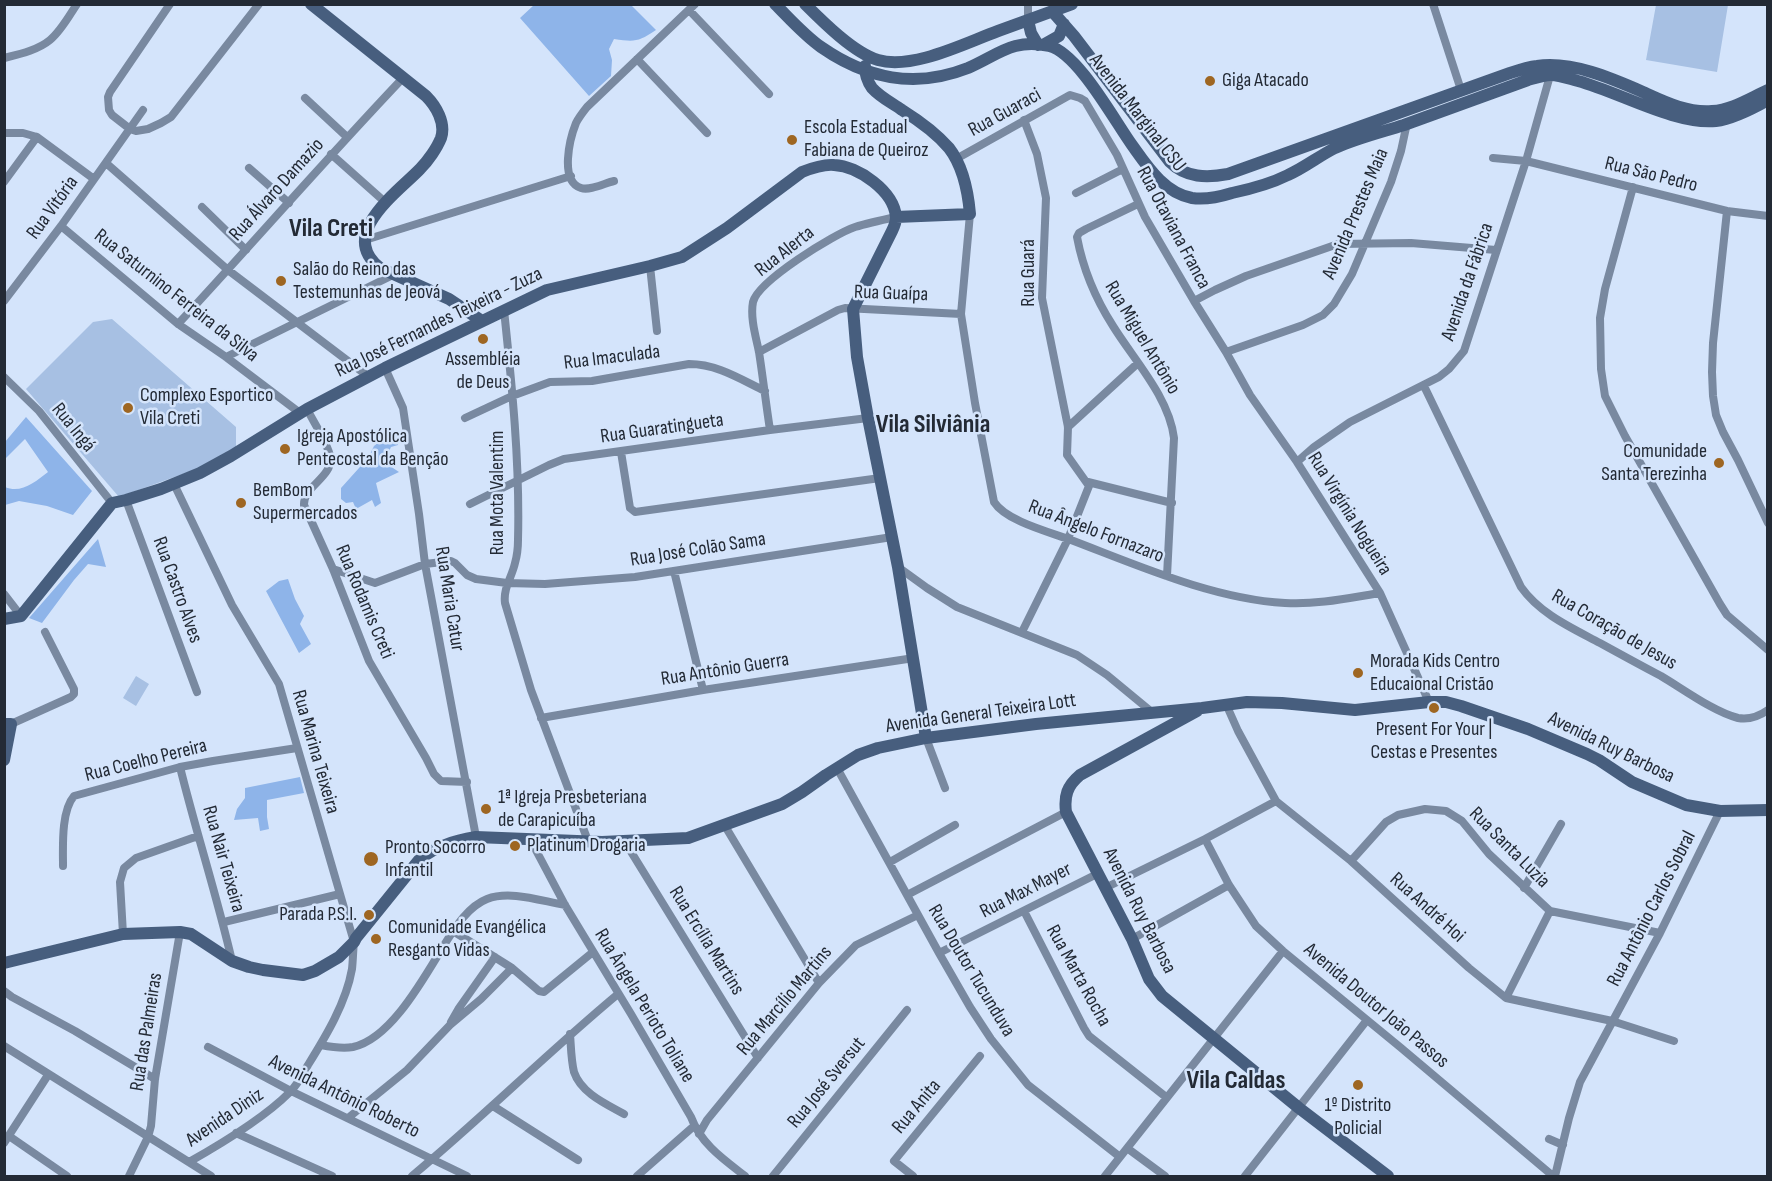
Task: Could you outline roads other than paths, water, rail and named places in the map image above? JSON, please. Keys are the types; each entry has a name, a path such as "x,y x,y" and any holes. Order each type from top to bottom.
{"street":[{"path":"4,58 30,51 50,41 77,4"},
{"path":"170,4 108,97 109,110 112,115 136,131 148,129 171,117 259,4"},
{"path":"774,4 821,47 865,71 883,77 910,79 933,77 968,68 1019,44 1041,45 1059,36 1064,24"},
{"path":"805,4 844,40 877,60 893,63 937,54 1028,20 1048,9 1072,4"},
{"path":"1028,4 1031,33 1041,45"},
{"path":"1433,4 1461,90"},
{"path":"319,7 402,79 426,96 434,105 441,124 441,137 421,168 385,202 375,216 365,240 368,253 375,264 393,275 449,299 482,321"},
{"path":"614,180 587,188 575,184 567,159 577,121 587,107 692,7 769,94"},
{"name":"Avenida Marginal CSU","path":"1048,9 1064,24 1177,170 1209,177 1228,174 1523,69 1536,66 1552,70"},
{"name":"Avenida Marginal CSU","path":"1041,45 1059,50 1072,61 1086,77 1132,146 1164,185 1180,195 1193,198 1214,198 1266,185 1290,175 1336,148 1552,70"},
{"path":"866,54 865,71 871,87 938,136 956,159 968,194 970,214 896,217 892,231 853,309 856,348 898,567 926,738 945,788"},
{"path":"637,59 707,132"},
{"path":"1552,70 1573,68 1603,76 1673,105 1696,111 1714,111 1733,106 1767,90"},
{"path":"1552,70 1686,119 1719,120 1747,111 1767,100"},
{"name":"Avenida da Fábrica","path":"1298,462 1314,447 1343,427 1424,386 1449,369 1464,351 1526,161 1552,70"},
{"name":"Rua Álvaro Damazio","path":"178,324 402,79"},
{"name":"Rua Guaraci","path":"956,159 1070,95"},
{"name":"Rua Otaviana Franca","path":"1070,95 1080,98 1091,108 1117,155 1138,204 1194,301 1227,352"},
{"path":"305,98 347,137"},
{"name":"Rua Vitória","path":"4,301 61,226 143,110"},
{"name":"Rua Guará","path":"1024,120 1037,154 1046,198 1042,298 1068,427 1067,455 1088,485"},
{"name":"Avenida Prestes Maia","path":"1227,352 1303,325 1323,315 1334,304 1348,282 1391,182 1407,123"},
{"path":"4,133 23,133 37,137 94,179"},
{"path":"4,182 37,137"},
{"path":"1117,155 1132,146"},
{"path":"332,154 385,202"},
{"name":"Rua São Pedro","path":"1493,158 1526,161 1727,212 1767,216"},
{"path":"106,163 228,270 369,377"},
{"name":"Rua José Fernandes Teixeira - Zuza","path":"112,503 174,484 231,456 304,411 385,368 547,290 682,257 698,248 802,172 814,167 835,165 861,172 881,190 894,209 896,217"},
{"path":"249,168 289,203"},
{"path":"1076,193 1123,169"},
{"path":"1228,174 1259,171 1263,181 1254,188"},
{"path":"365,240 571,176"},
{"path":"1633,187 1605,289 1600,318 1600,360 1605,396 1625,436 1720,604 1728,615 1767,650"},
{"name":"Rua Miguel Antônio","path":"1138,204 1086,229 1077,237 1086,275 1096,296 1113,326 1153,385 1171,420 1174,438 1172,503"},
{"path":"202,207 246,250"},
{"path":"1727,212 1713,343 1713,396 1716,415 1723,432 1767,523"},
{"name":"Rua Ângelo Fornazaro","path":"970,214 961,314 994,502 1001,512 1167,576 1252,599 1286,603 1324,602 1380,593"},
{"name":"Rua Alerta","path":"770,430 754,324 754,298 768,283 793,263 831,238 855,227 896,217"},
{"name":"Rua Saturnino Ferreira da Silva","path":"61,226 178,324 304,411"},
{"path":"1194,301 1246,276 1338,244 1411,243 1496,250"},
{"path":"650,266 657,331"},
{"path":"226,357 393,275"},
{"name":"Rua Guaípa","path":"759,352 845,308 961,314"},
{"name":"Rua Mota Valentim","path":"504,310 518,480 517,553 507,583 505,603 531,690 588,841"},
{"name":"Rua Virgínia Nogueira","path":"1227,352 1250,395 1298,462 1380,593 1429,702"},
{"path":"1068,427 1138,363"},
{"name":"Rua Imaculada","path":"465,417 550,382 592,381 689,364 717,368 765,391"},
{"name":"Rua Maria Catur","path":"385,368 403,408 425,564 476,837"},
{"name":"Rua Ingá","path":"4,377 39,411 112,503"},
{"name":"Rua Coração de Jesus","path":"1424,386 1521,587 1529,598 1553,617 1723,713 1745,719 1755,718 1767,710"},
{"name":"Rua Rodamis Creti","path":"304,411 328,451 330,464 306,495 304,505 333,569 369,661 434,774 441,781 467,782"},
{"name":"Rua Guaratingueta","path":"470,504 564,459 868,418"},
{"path":"621,452 630,507 632,511 637,512 880,478"},
{"name":"Rua Marina Teixeira","path":"174,484 232,605 279,684 354,942"},
{"path":"1022,632 1068,539 1088,485 1172,503 1167,576"},
{"name":"Rua Castro Alves","path":"126,500 197,692"},
{"path":"4,619 21,616 112,503"},
{"name":"Rua José Colão Sama","path":"333,569 375,583 425,564 451,561 471,578 507,583 564,583 674,571 892,537"},
{"path":"898,567 957,607 1077,655 1094,665 1153,713"},
{"path":"674,571 703,690"},
{"path":"4,594 21,616"},
{"path":"4,760 8,724 74,694 74,689 45,632"},
{"name":"Rua Antônio Guerra","path":"542,718 703,690 914,658"},
{"name":"Avenida Ruy Barbosa","path":"1226,704 1282,703 1363,710 1446,702 1497,717 1587,754 1632,782 1686,805 1720,811 1767,810"},
{"name":"Avenida General Teixeira Lott","path":"5,961 123,934 180,932 191,934 232,961 263,970 303,975 339,957 354,942 418,860 440,846 457,840 476,837 625,842 679,840 725,826 792,799 837,768 868,751 926,738 1226,704"},
{"name":"Rua André Hoi","path":"1226,704 1276,801 1351,861 1469,968 1506,998 1612,1021 1674,1041"},
{"path":"907,895 1065,812 1067,789 1080,775 1202,708"},
{"name":"Rua Coelho Pereira","path":"63,866 65,821 69,803 74,796 180,767 297,748"},
{"name":"Rua Nair Teixeira","path":"180,767 224,922 232,961"},
{"name":"Rua Doutor Tucunduva","path":"837,768 977,1019 1015,1071 1040,1096 1120,1157"},
{"path":"1105,888 1276,801"},
{"name":"Rua Santa Luzia","path":"1351,861 1386,822 1398,815 1411,811 1435,809 1446,811 1462,821 1489,854 1550,911 1660,933"},
{"name":"Rua Antônio Carlos Sobral","path":"1554,1176 1580,1082 1660,933 1720,811"},
{"name":"Avenida Ruy Barbosa","path":"1065,812 1132,939 1154,987 1299,1108 1388,1176"},
{"path":"1524,888 1561,824"},
{"path":"890,862 955,825"},
{"path":"725,826 819,983"},
{"path":"123,934 120,882 124,868 136,858 198,836"},
{"name":"Rua Ângela Perioto Toliane","path":"530,838 565,905 697,1130 713,1151 745,1176"},
{"name":"Avenida Doutor João Passos","path":"1205,839 1229,885 1256,926 1554,1176"},
{"name":"Rua Ercília Martins","path":"625,842 758,1058"},
{"name":"Rua Max Mayer","path":"939,953 1096,874"},
{"path":"1132,939 1229,885"},
{"path":"224,922 340,894"},
{"path":"321,1045 340,1048 353,1047 375,1037 408,1000 453,931 468,912 478,904 500,896 513,896 565,905"},
{"name":"Rua Marta Rocha","path":"1024,911 1089,1036 1166,1097"},
{"path":"1506,998 1550,911"},
{"name":"Rua Marcílio Martins","path":"637,1176 707,1120 819,983 856,945 918,915"},
{"path":"453,931 513,968 539,991 544,992 592,952"},
{"name":"Rua das Palmeiras","path":"129,1176 151,1126 155,1079 180,932"},
{"name":"Avenida Diniz","path":"189,1162 236,1133 291,1091 321,1045 347,988 352,969 354,942"},
{"path":"1105,1176 1283,951"},
{"path":"450,1025 459,1008 495,957"},
{"path":"348,1118 407,1070 450,1025 513,968"},
{"path":"4,991 155,1079"},
{"path":"412,1176 493,1106 570,1034 618,994"},
{"name":"Rua José Sversut","path":"773,1176 907,1010"},
{"path":"1245,1176 1367,1020"},
{"path":"570,1034 573,1069 577,1078 592,1094 624,1114"},
{"path":"4,1046 211,1176"},
{"name":"Avenida Antônio Roberto","path":"208,1047 291,1091 467,1176"},
{"name":"Rua Anita","path":"913,1176 894,1161 980,1056"},
{"path":"48,1075 7,1140 67,1176"},
{"path":"493,1106 578,1160"},
{"path":"236,1133 332,1176"},
{"path":"1549,1139 1563,1145"},
{"path":"1127,1148 1164,1176"}],"place":[{"name":"Giga Atacado","path":"1210,81"},
{"name":"Escola Estadual Fabiana de Queiroz","path":"792,140"},
{"name":"Salão do Reino das Testemunhas de Jeová","path":"281,281"},
{"name":"Assembléia de Deus","path":"483,339"},
{"name":"Complexo Esportico Vila Creti","path":"128,408"},
{"name":"Igreja Apostólica Pentecostal da Benção","path":"285,449"},
{"name":"Comunidade Santa Terezinha","path":"1719,463"},
{"name":"BemBom Supermercados","path":"241,503"},
{"name":"Morada Kids Centro Educaional Cristão","path":"1358,673"},
{"name":"Present For Your | Cestas e Presentes","path":"1434,708"},
{"name":"1ª Igreja Presbeteriana de Carapicuíba","path":"486,809"},
{"name":"Platinum Drogaria","path":"515,846"},
{"name":"Pronto Socorro Infantil","path":"371,859"},
{"name":"Parada P.S.I.","path":"369,915"},
{"name":"Comunidade Evangélica Resganto Vidas","path":"376,939"},
{"name":"1º Distrito Policial","path":"1358,1085"}],"district":[{"name":"Vila Creti","path":"331,229"},
{"name":"Vila Silviânia","path":"933,425"},
{"name":"Vila Caldas","path":"1236,1081"}]}
